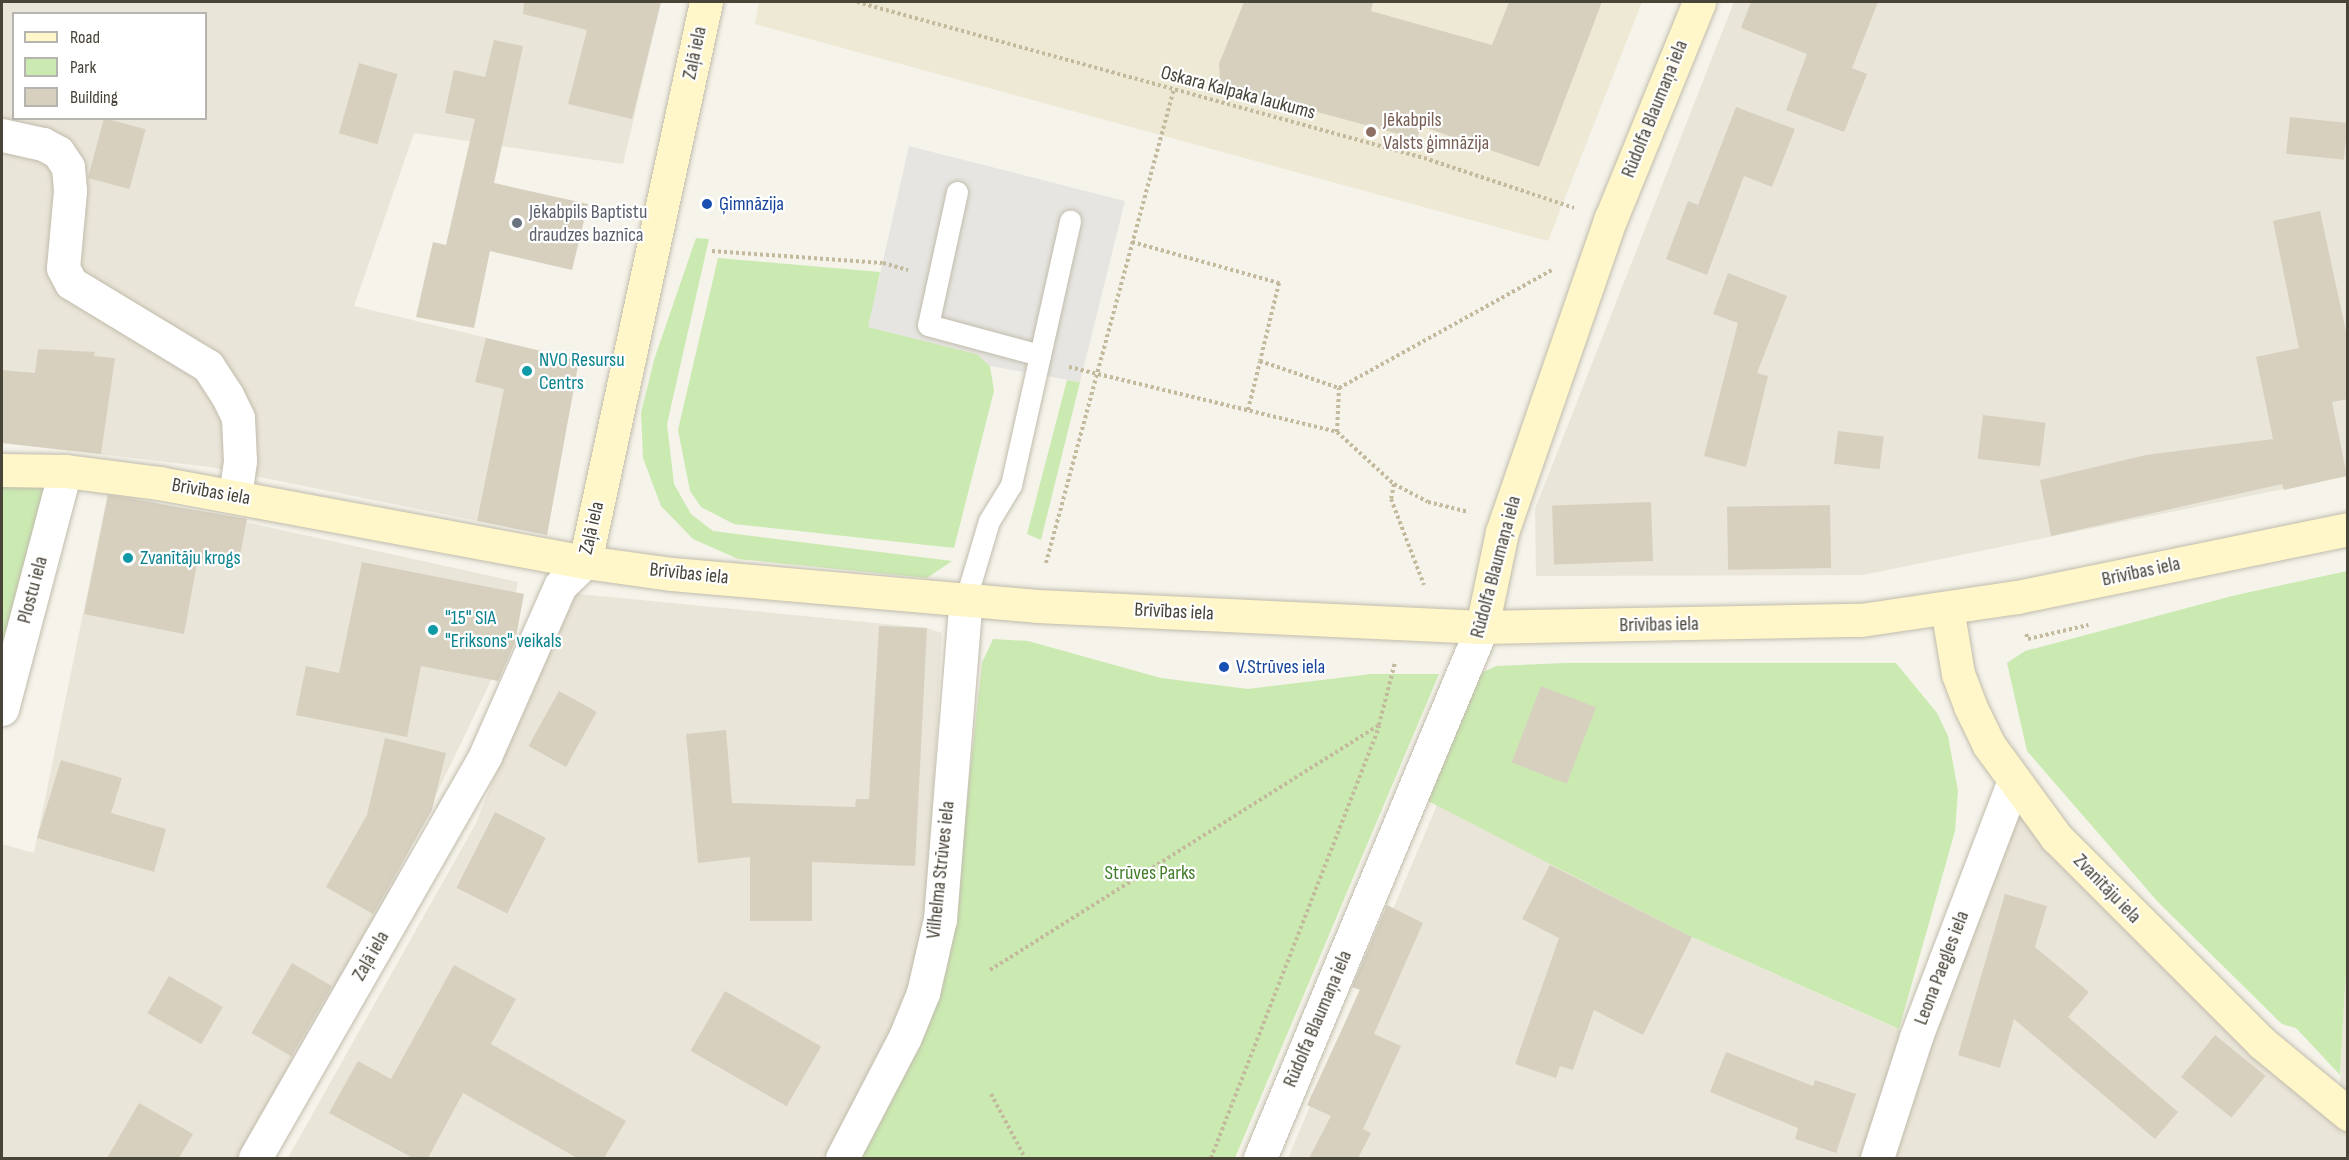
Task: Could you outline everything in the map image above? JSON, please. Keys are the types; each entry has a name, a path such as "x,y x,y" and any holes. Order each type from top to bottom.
{"main road":[{"name":"Zaļā iela","path":"585,562 706,2"},
{"name":"Rūdolfa Blaumaņa iela","path":"1482,627 1502,532 1611,219 1699,2"},
{"name":"Brīvības iela","path":"2,470 65,471 235,496 585,562 672,574 1037,606 1482,627 1861,620 1947,608 2348,529"},
{"name":"Zvanītāju iela","path":"1947,608 1958,674 1970,706 1989,745 2056,837 2183,967 2262,1043 2348,1114"}],"street":[{"path":"2,135 43,144 58,152 68,167 70,191 63,268 71,283 208,366 227,395 238,418 240,461 235,496"},
{"name":"Plostu iela","path":"2,709 65,471"},
{"name":"Zaļā iela","path":"255,1158 485,756 560,586 585,562"},
{"name":"Vilhelma Strūves iela","path":"842,1158 909,1026 923,993 940,919 966,598"},
{"name":"Rūdolfa Blaumaņa iela","path":"1260,1158 1482,627"},
{"name":"Leona Paegles iela","path":"1876,1158 1917,1037 2014,780"}],"lane":[{"path":"957,192 928,325 1040,357"},
{"path":"966,598 989,521 1011,484 1070,221"}],"path":[{"name":"Oskara Kalpaka laukums","path":"857,2 1173,91 1424,158 1611,219"},
{"path":"1046,563 1173,91"},
{"path":"1131,242 1279,283 1248,410"},
{"path":"712,251 883,262 938,278"},
{"path":"1260,361 1339,388 1555,268"},
{"path":"1040,357 1097,374 1337,432 1394,484 1428,502 1472,513"},
{"path":"1337,432 1339,388"},
{"path":"1394,484 1391,498 1425,586"},
{"path":"1211,1158 1379,726 1395,662"},
{"path":"990,970 1379,726"},
{"path":"991,1094 1024,1158"}],"shaded area":[{"path":"2,2 661,2 623,164 414,133 354,306 579,360 547,535 210,467 2,443"},
{"name":"Jēkabpils Valsts ģimnāzija","path":"759,2 1642,2 1548,241 755,24"},
{"path":"1734,2 2347,2 2347,476 1863,575 1536,576 1535,509"},
{"path":"909,146 1125,201 1080,382 990,366 977,354 868,327"},
{"path":"108,492 518,582 500,662 346,982 240,1158 2,1158 2,844 34,853"},
{"path":"568,593 927,628 942,633 927,917 916,986 824,1158 288,1158 476,823"},
{"path":"2014,780 2339,1107 2347,935 2347,1158 1288,1158 1437,805 1692,937 1916,1037"}],"green space":[{"path":"696,238 709,239 667,424 674,484 691,514 713,531 952,561 927,578 738,559 693,539 661,506 643,458 641,413 654,360"},
{"path":"718,258 880,272 869,327 977,354 990,366 994,391 954,548 734,524 701,507 690,491 678,430"},
{"path":"1067,380 1080,382 1041,540 1027,534"},
{"path":"2,470 65,471 2,709"},
{"path":"2347,571 2348,935 2340,1075 2296,1028 2282,1024 2158,902 2027,751 2007,663 2025,651 2232,596"},
{"name":"Strūves Parks","path":"993,639 1028,641 1161,678 1248,689 1371,674 1439,674 1235,1158 854,1158 953,927 982,663"},
{"path":"1565,663 1896,663 1937,713 1948,736 1958,791 1955,831 1899,1029 1692,937 1428,801 1479,674 1496,666"}],"building":[{"path":"524,2 661,2 632,119 568,104 587,30 523,14"},
{"path":"1244,2 1373,2 1371,11 1492,45 1509,2 1602,2 1539,167 1421,126 1417,139 1225,87 1220,80 1219,64"},
{"path":"1751,2 1878,2 1852,68 1867,74 1844,132 1786,110 1807,54 1741,28"},
{"path":"494,40 523,46 494,183 588,204 572,270 490,251 474,328 416,317 433,242 446,245 475,119 445,113 454,70 485,77"},
{"path":"359,63 397,74 377,144 339,133"},
{"path":"1736,107 1795,129 1772,187 1744,176 1707,275 1666,259 1688,201 1698,205"},
{"path":"2290,117 2348,123 2344,160 2286,154"},
{"path":"103,120 146,129 129,189 88,178"},
{"path":"2320,211 2348,341 2348,399 2332,402 2347,476 2284,490 2282,484 2051,536 2040,480 2146,455 2273,439 2256,357 2299,348 2273,221"},
{"path":"1728,273 1787,296 1757,373 1768,376 1746,467 1704,456 1738,323 1713,314"},
{"path":"486,338 579,360 547,535 477,521 504,389 475,382"},
{"path":"38,349 95,352 94,356 115,358 101,454 2,443 2,370 35,373"},
{"path":"1983,415 2046,423 2040,466 1978,459"},
{"path":"1838,431 1884,437 1880,469 1834,464"},
{"name":"Zvanītāju krogs","path":"108,495 247,519 238,566 198,558 184,634 84,614"},
{"path":"1651,502 1653,561 1554,564 1552,505"},
{"path":"1830,505 1831,568 1728,570 1727,507"},
{"name":"\"15\" SIA \"Eriksons\" veikals","path":"362,562 524,594 515,642 498,681 421,666 407,737 296,715 306,666 339,673"},
{"path":"879,626 927,628 915,866 812,862 812,921 750,921 750,857 698,863 686,734 726,730 732,803 855,807 856,799 869,799"},
{"path":"1541,686 1596,707 1567,784 1512,763"},
{"path":"559,691 597,712 566,767 528,746"},
{"path":"385,738 446,753 432,810 373,914 326,887 367,815"},
{"path":"61,760 122,778 111,813 166,829 154,872 37,838"},
{"path":"495,812 546,838 507,914 456,888"},
{"path":"1550,865 1692,937 1643,1035 1594,1010 1573,1070 1560,1066 1556,1078 1515,1064 1559,938 1522,919"},
{"path":"2005,894 2047,906 2035,947 2089,992 2068,1017 2178,1112 2155,1139 2014,1019 2000,1068 1958,1055"},
{"path":"1387,905 1423,923 1374,1034 1401,1046 1363,1129 1371,1133 1358,1158 1309,1158 1331,1116 1307,1105 1360,990 1352,987"},
{"path":"292,963 332,986 291,1056 252,1033"},
{"path":"454,965 516,999 491,1044 626,1121 604,1158 577,1158 463,1093 428,1158 413,1158 329,1113 358,1061 391,1079"},
{"path":"169,976 223,1007 201,1044 148,1013"},
{"path":"725,991 821,1046 787,1106 691,1051"},
{"path":"2215,1035 2266,1076 2232,1118 2181,1077"},
{"path":"1726,1052 1813,1086 1815,1080 1856,1094 1836,1153 1795,1139 1798,1128 1710,1092"},
{"path":"139,1103 193,1134 179,1158 107,1158"}],"place":[{"name":"Jēkabpils Valsts ģimnāzija","path":"1371,132"},
{"name":"Ģimnāzija","path":"707,204"},
{"name":"Jēkabpils Baptistu draudzes baznīca","path":"517,223"},
{"name":"NVO Resursu Centrs","path":"527,371"},
{"name":"Zvanītāju krogs","path":"128,558"},
{"name":"\"15\" SIA \"Eriksons\" veikals","path":"433,630"},
{"name":"V.Strūves iela","path":"1224,667"}]}
